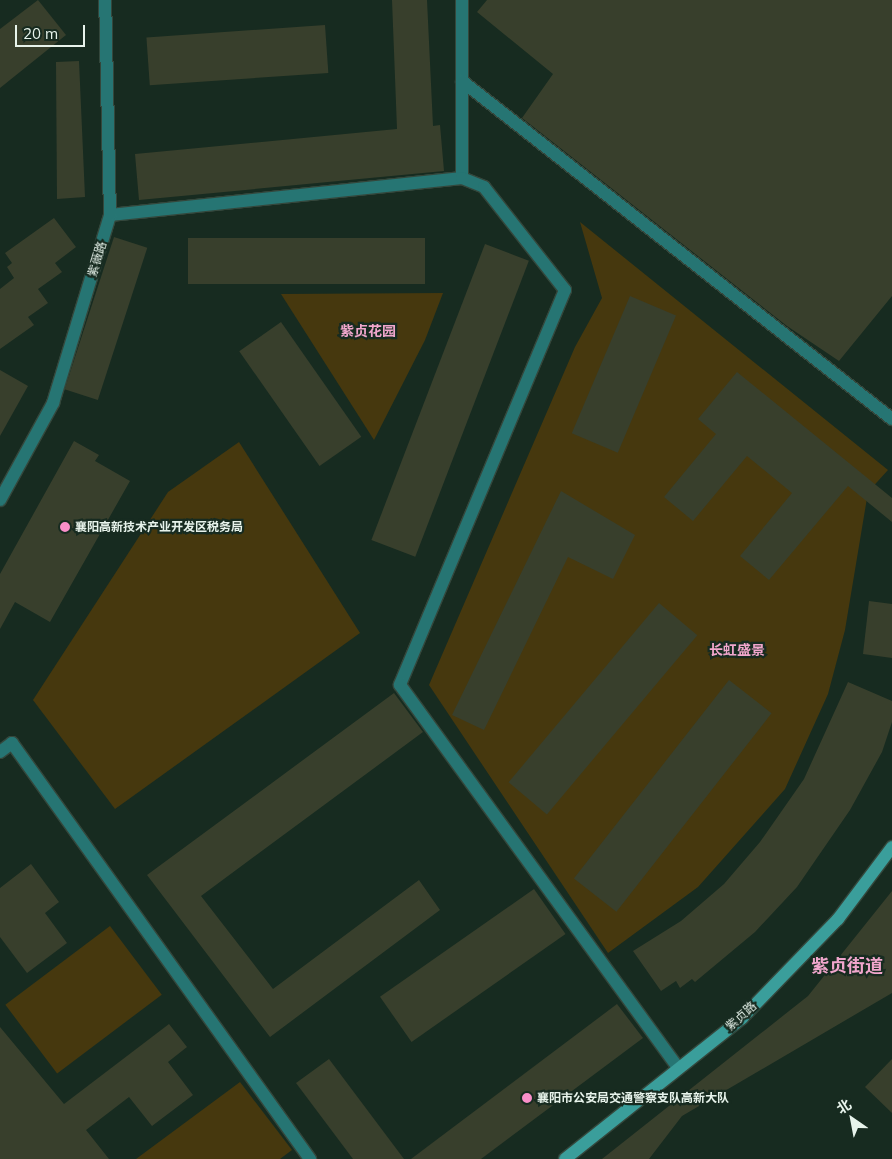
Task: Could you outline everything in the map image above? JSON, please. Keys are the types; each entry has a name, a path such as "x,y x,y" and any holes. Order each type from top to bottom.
{"street":[{"name":"紫薇路","path":"0,500 53,403 110,215 105,0"},
{"path":"462,0 462,178"},
{"path":"462,81 892,419"},
{"path":"110,215 462,178 484,187 565,290 400,685 678,1068"},
{"path":"0,752 12,743 310,1159"},
{"name":"紫贞路","path":"565,1159 742,1018 838,919 892,847"}],"shaded area":[{"path":"580,222 888,470 868,492 845,630 828,694 785,789 698,887 608,953 429,685 575,347 602,298"},
{"path":"443,293 425,340 374,440 281,294"},
{"path":"239,442 360,633 115,809 33,700 168,492"},
{"path":"110,926 162,995 57,1074 5,1005"},
{"path":"240,1082 292,1150 280,1159 136,1159"}],"building":[{"path":"38,0 66,35 0,88 0,29"},
{"path":"392,0 427,0 433,126 440,125 444,171 139,200 135,154 397,129"},
{"path":"487,0 892,0 892,296 839,361 787,326 522,118 553,74 477,12"},
{"path":"325,25 328,73 150,85 146,37"},
{"path":"79,61 85,197 57,199 56,62"},
{"path":"54,218 76,247 55,263 62,272 38,289 48,303 28,317 34,325 0,349 0,289 14,278 7,267 12,263 5,253"},
{"path":"114,237 147,248 98,400 65,389"},
{"path":"188,238 425,238 425,284 188,284"},
{"path":"485,244 529,261 415,557 371,540"},
{"path":"630,296 676,316 618,453 572,433"},
{"path":"281,322 361,437 320,466 239,351"},
{"path":"0,370 28,386 0,436"},
{"path":"737,372 892,498 892,522 848,486 769,580 740,556 792,493 747,456 693,521 664,497 716,434 698,419"},
{"name":"襄阳高新技术产业开发区税务局","path":"74,441 99,455 95,461 130,481 50,622 15,602 0,629 0,574"},
{"path":"561,491 635,535 613,579 568,557 484,730 452,715"},
{"path":"869,601 892,604 892,658 863,654"},
{"path":"659,603 697,635 547,814 509,782"},
{"path":"729,680 772,713 616,912 574,879"},
{"path":"848,682 892,701 892,722 882,752 850,810 797,887 755,932 695,982 692,979 680,988 676,981 661,991 633,951 681,921 724,884 760,842 804,779"},
{"path":"394,693 423,732 201,896 273,989 419,880 440,910 270,1037 147,875"},
{"path":"31,864 59,902 45,913 67,943 27,973 0,937 0,888"},
{"path":"534,889 566,934 412,1042 380,997"},
{"path":"892,891 892,993 682,1116 649,1159 602,1159 808,996"},
{"name":"襄阳市公安局交通警察支队高新大队","path":"617,1004 643,1038 481,1159 411,1159"},
{"path":"169,1024 187,1047 168,1062 193,1095 152,1126 129,1097 86,1130 109,1159 0,1159 0,1027 64,1104"},
{"path":"329,1059 404,1159 353,1159 296,1083"},
{"path":"892,1059 892,1113 865,1087"}],"place":[{"name":"襄阳高新技术产业开发区税务局","path":"65,527"},
{"name":"襄阳市公安局交通警察支队高新大队","path":"527,1098"}],"district":[{"name":"紫贞花园","path":"368,331"},
{"name":"长虹盛景","path":"737,650"},
{"name":"紫贞街道","path":"847,966"}]}
